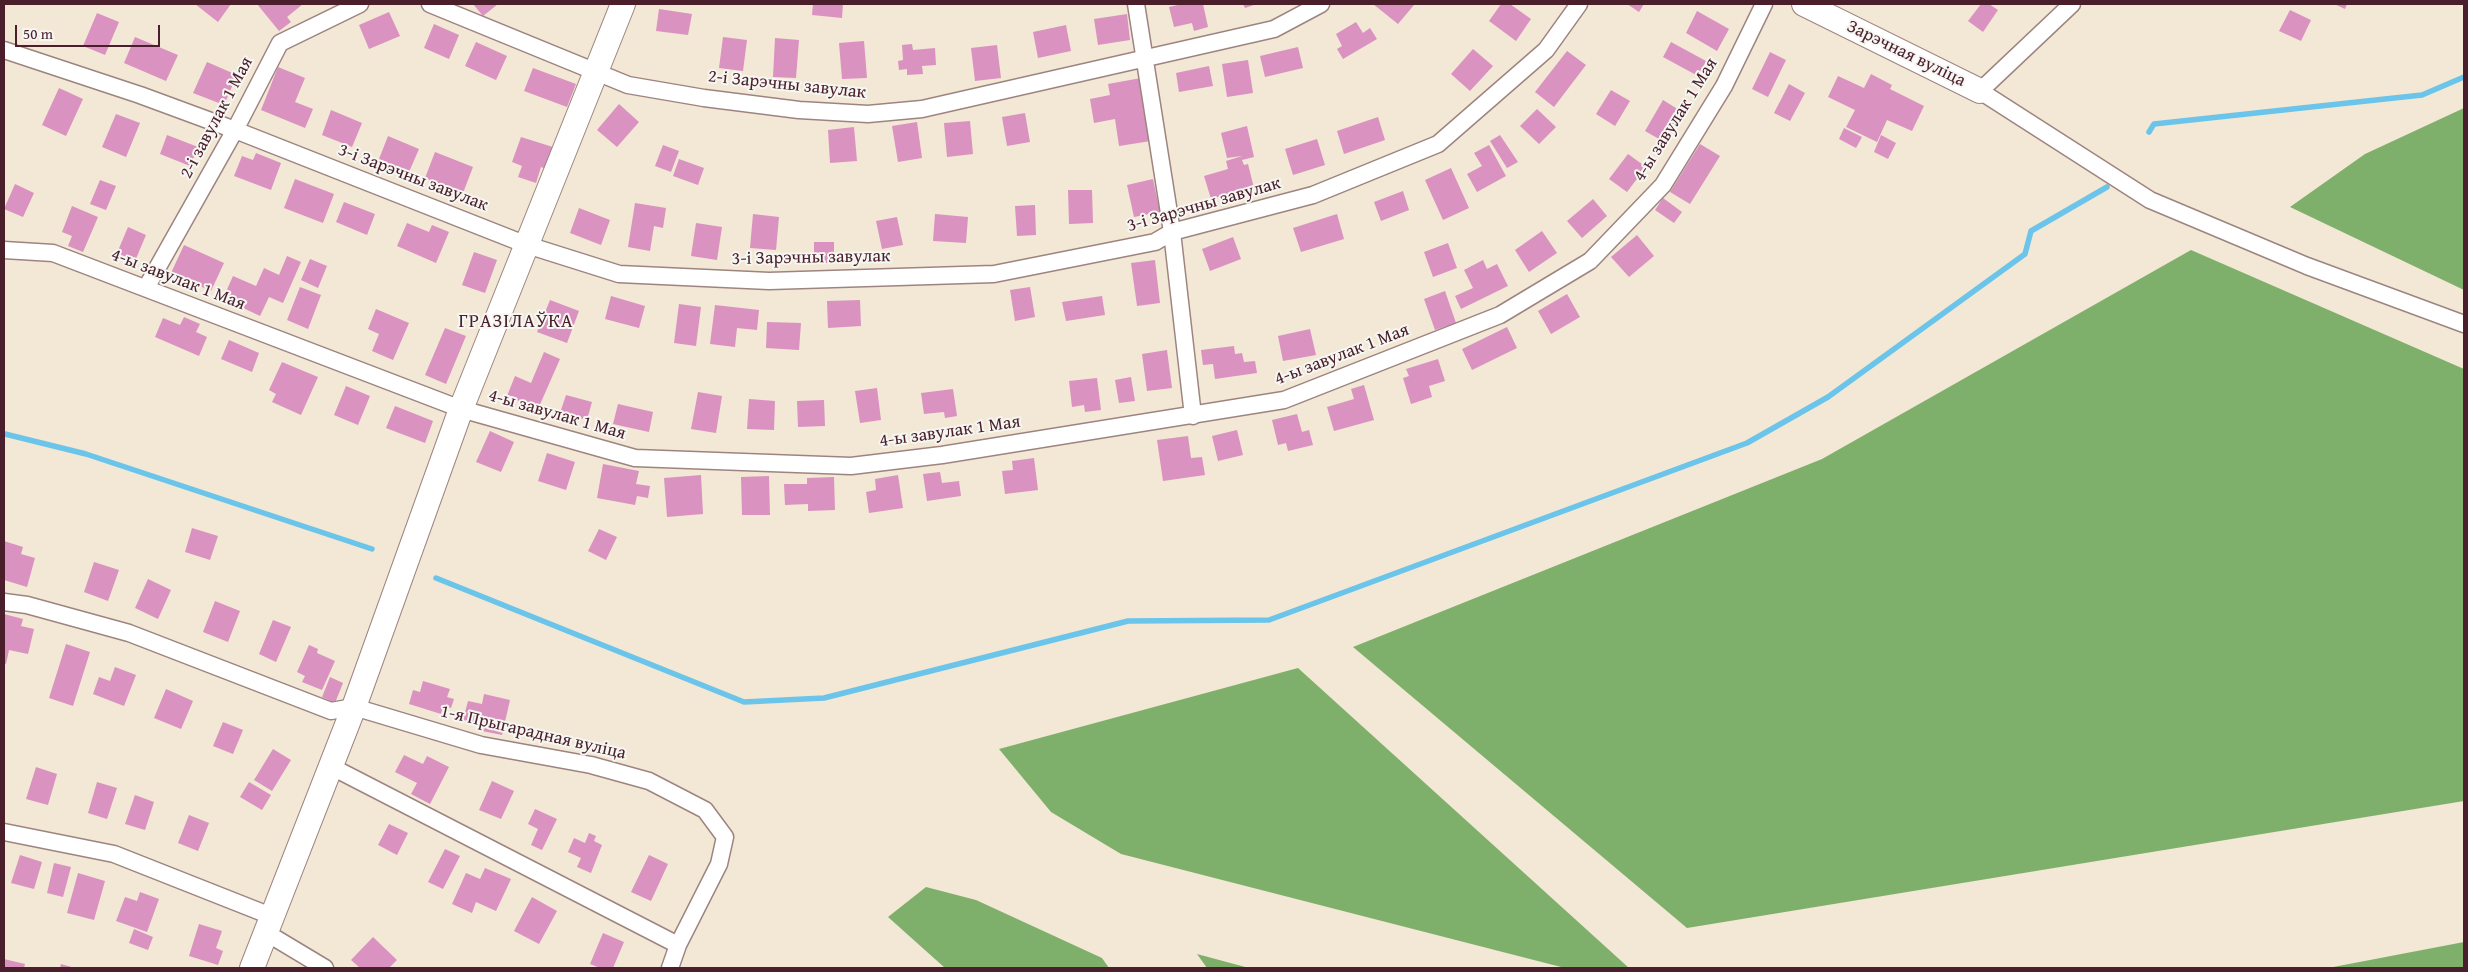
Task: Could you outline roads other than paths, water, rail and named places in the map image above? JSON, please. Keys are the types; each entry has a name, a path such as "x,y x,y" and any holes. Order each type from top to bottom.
{"street":[{"name":"2-і завулак 1 Мая","path":"146,288 235,130 280,43 360,4"},
{"name":"2-і Зарэчны завулак","path":"430,4 628,85 704,98 799,110 868,114 922,109 1274,29 1321,4"},
{"path":"252,968 354,707 461,409 623,4"},
{"path":"1136,4 1172,232 1193,416"},
{"name":"3-і Зарэчны завулак","path":"4,50 140,95 235,130 526,245 620,274 769,281 994,274 1155,242 1172,232 1313,195 1438,144 1546,50 1580,4"},
{"name":"4-ы завулак 1 Мая","path":"4,250 53,253 461,409 635,458 851,466 942,455 1284,400 1500,315 1590,261 1663,185 1724,86 1764,4"},
{"name":"Зарэчная вуліца","path":"1804,4 1980,90"},
{"path":"2072,4 1980,90 2150,200 2307,266 2464,324"},
{"name":"1-я Прыгарадная вуліца","path":"4,602 27,606 129,633 331,711 354,707 481,745 592,765 649,782 705,810 725,837 719,864 678,945 670,968"},
{"path":"330,766 678,945"},
{"path":"4,832 114,854 268,924 325,968"}],"waterway":[{"path":"2149,132 2154,124 2422,95 2464,77"},
{"path":"436,578 744,702 824,698 1128,621 1269,620 1747,443 1828,397 2025,254 2031,231 2107,187"},
{"path":"5,434 86,454 372,549"}],"district":[{"name":"ГРАЗІЛАЎКА","path":"516,322"}]}
